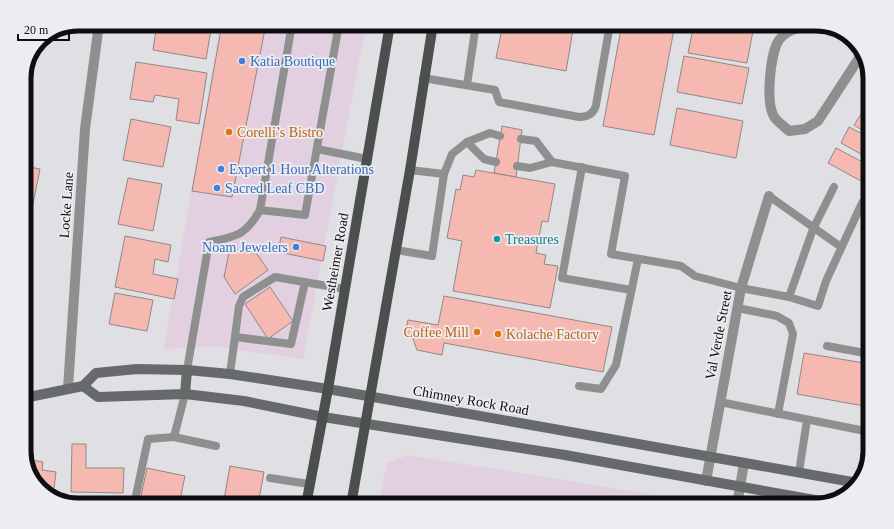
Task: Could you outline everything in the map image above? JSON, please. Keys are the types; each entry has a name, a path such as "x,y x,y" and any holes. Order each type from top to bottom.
{"main road":[{"name":"Westheimer Road","path":"307,498 328,389 389,31"},
{"path":"352,498 410,170 432,31"},
{"name":"Chimney Rock Road","path":"83,386 96,373 137,369 187,370 230,374 328,389 370,398 570,431 710,458 851,482"},
{"path":"185,394 187,370"},
{"path":"31,396 83,386 98,397 185,394 244,401 323,416 565,455 740,488 778,498"}],"street":[{"name":"Locke Lane","path":"68,388 85,130 98,31"},
{"path":"791,31 779,40 771,67 769,102 774,118 789,131 805,129 818,121 859,59"},
{"name":"Val Verde Street","path":"706,482 741,288 769,196"},
{"path":"738,498 744,463"}],"lane":[{"path":"187,370 209,242 233,237 251,226 260,210 291,31"},
{"path":"260,210 305,215 338,31"},
{"path":"467,85 475,31"},
{"path":"424,78 495,90 499,102 583,117 590,115 595,109 609,31"},
{"path":"396,250 432,256 444,174 452,154 467,142 490,133 500,136"},
{"path":"521,139 536,141 552,162"},
{"path":"467,142 484,159 496,162"},
{"path":"317,149 367,159"},
{"path":"517,166 530,168 552,162 625,176 611,254 680,266 695,276 741,288 789,297 818,306 841,246 862,203"},
{"path":"582,167 562,278 631,290"},
{"path":"410,170 444,174"},
{"path":"789,297 813,229 834,187"},
{"path":"769,196 813,229 841,246"},
{"path":"579,386 601,389 616,365 638,259"},
{"path":"230,374 239,306 243,297 275,277 345,289"},
{"path":"235,337 290,344 305,282"},
{"path":"738,308 777,316 789,323 793,334 778,414"},
{"path":"827,346 863,353"},
{"path":"174,437 185,394"},
{"path":"720,402 863,431"},
{"path":"798,472 808,420"},
{"path":"135,498 148,439 174,437 216,446"},
{"path":"270,478 310,484"}],"shaded area":[{"path":"219,31 365,31 303,359 211,346 164,349"},
{"path":"408,455 674,498 380,498 387,463"}],"building":[{"path":"156,31 211,31 206,59 153,50"},
{"path":"221,31 265,31 232,197 192,191"},
{"path":"502,31 573,31 566,71 496,58"},
{"path":"621,31 674,31 654,135 603,126"},
{"path":"693,31 753,31 747,63 688,53"},
{"path":"684,56 749,68 742,104 677,92"},
{"path":"136,62 207,73 199,124 176,120 179,99 155,95 153,102 130,99"},
{"path":"31,102 33,102 31,112"},
{"path":"677,108 743,121 736,158 670,145"},
{"path":"863,111 863,131 854,125"},
{"path":"131,119 171,127 163,167 123,160"},
{"path":"502,126 522,130 516,177 494,173"},
{"path":"849,127 863,134 863,155 841,143"},
{"path":"836,148 863,162 863,182 828,163"},
{"path":"31,167 40,169 33,204 31,204"},
{"name":"Treasures","path":"476,170 555,184 548,222 542,221 536,253 546,255 544,264 558,266 550,308 453,291 462,241 447,238 456,189 460,190 463,175 474,177"},
{"path":"128,178 162,184 153,231 118,224"},
{"path":"125,236 171,245 168,262 155,259 153,274 178,279 174,299 115,287"},
{"path":"281,237 326,246 323,261 278,252"},
{"path":"230,248 257,254 268,270 235,294 224,277"},
{"path":"270,287 293,321 268,339 245,304"},
{"path":"115,293 153,300 147,331 109,324"},
{"path":"444,296 612,327 603,372 444,343 442,355 417,350 412,336 405,336 408,320 438,325"},
{"path":"804,353 863,363 863,406 797,394"},
{"path":"72,444 86,444 86,468 124,468 123,493 71,492"},
{"path":"32,460 43,462 42,470 56,472 54,488 48,487 37,475"},
{"path":"230,466 264,472 259,498 224,498"},
{"path":"147,468 185,476 180,498 141,498"}],"place":[{"name":"Katia Boutique","path":"242,61"},
{"name":"Corelli’s Bistro","path":"229,132"},
{"name":"Expert 1 Hour Alterations","path":"221,169"},
{"name":"Sacred Leaf CBD","path":"217,188"},
{"name":"Treasures","path":"497,239"},
{"name":"Noam Jewelers","path":"296,247"},
{"name":"Coffee Mill","path":"477,332"},
{"name":"Kolache Factory","path":"498,334"}]}
